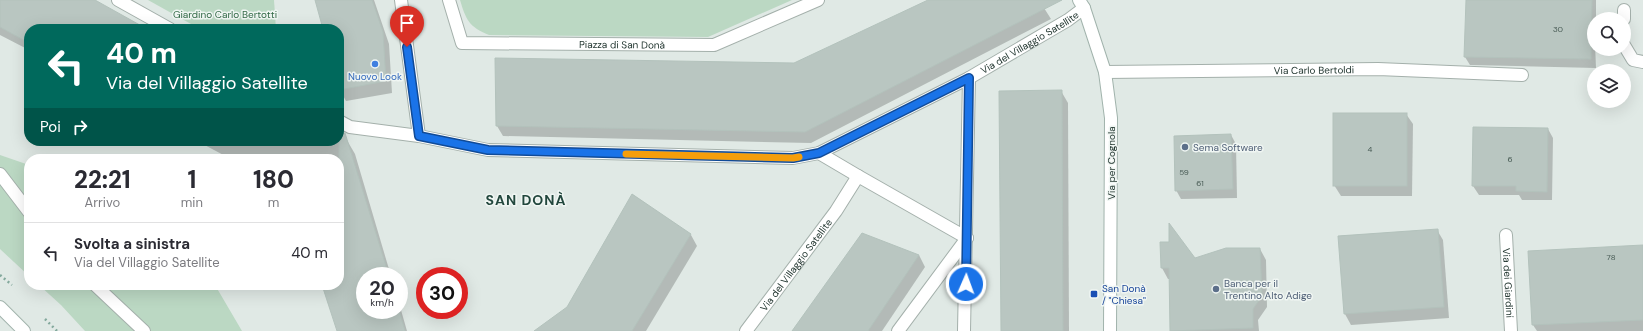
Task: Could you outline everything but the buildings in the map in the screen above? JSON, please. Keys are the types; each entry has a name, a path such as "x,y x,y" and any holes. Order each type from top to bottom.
{"street":[{"path":"118,0 161,24"},
{"path":"401,0 419,136"},
{"name":"Piazza di San Donà","path":"449,0 462,43 714,45 818,0"},
{"name":"Via del Villaggio Satellite","path":"344,124 350,127 419,136 488,150 793,158 819,153 969,78 1068,20 1082,4"},
{"name":"Via per Cognola","path":"1082,4 1105,72 1111,118 1110,331"},
{"path":"1630,56 1633,60 1643,62"},
{"name":"Via Carlo Bertoldi","path":"1105,72 1378,69 1522,75"},
{"path":"964,331 969,78"},
{"path":"819,153 967,238"},
{"path":"0,174 24,205"},
{"name":"Via del Villaggio Satellite","path":"746,331 836,211 858,176"},
{"name":"Via dei Giardini","path":"1506,235 1511,331"},
{"path":"898,331 967,238"},
{"path":"100,290 144,331"},
{"path":"0,307 24,331"}],"green space":[{"name":"Giardino Carlo Bertotti","path":"148,0 274,0 276,24 191,24"},
{"path":"460,0 792,0 708,37 489,35 477,29 469,22 464,13"},
{"path":"0,155 24,163 24,271 0,249"},
{"path":"44,290 218,290 242,331 85,331"}],"slow traffic":[{"path":"626,154 799,157"}],"place":[{"name":"Nuovo Look","path":"375,64"},
{"name":"Sema Software","path":"1185,147"},
{"name":"Banca per il Trentino Alto Adige","path":"1216,289"},
{"name":"San Donà / \"Chiesa\"","path":"1094,294"}],"district":[{"name":"SAN DONÀ","path":"526,200"}],"route":[{"path":"407,47 419,136 488,150 793,158 819,153 969,78 966,284"}]}
